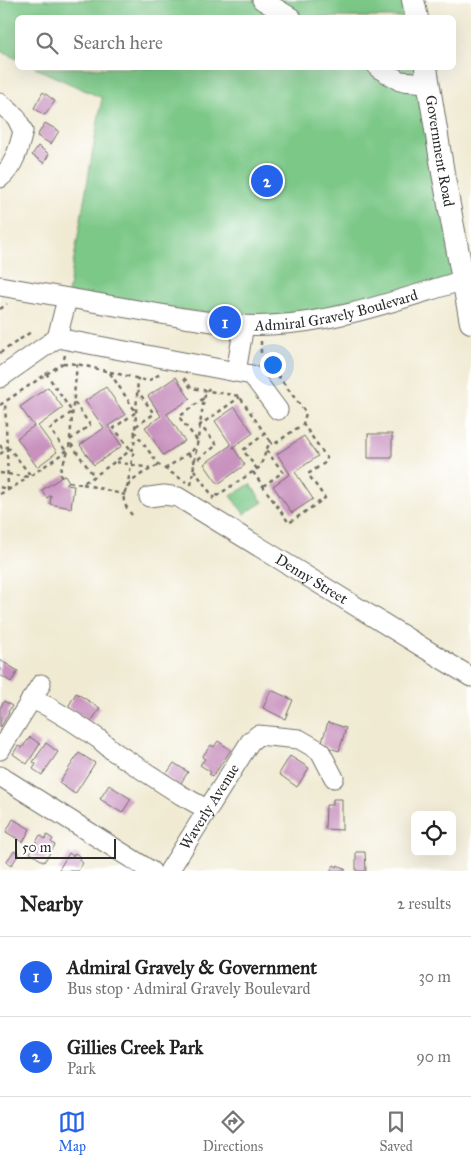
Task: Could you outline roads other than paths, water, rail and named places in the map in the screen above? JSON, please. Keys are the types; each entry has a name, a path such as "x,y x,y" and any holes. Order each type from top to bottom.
{"main road":[{"path":"413,0 416,15"},
{"name":"Government Road","path":"427,75 443,173 467,279 471,322"}],"street":[{"path":"262,0 287,15"},
{"path":"382,70 400,80 427,75"},
{"path":"0,103 16,117 23,131 18,152 5,174 0,178"},
{"name":"Admiral Gravely Boulevard","path":"0,286 184,318 244,325 270,325 338,316 438,289 467,279"},
{"path":"62,344 67,299"},
{"path":"236,372 244,325"},
{"path":"0,378 62,344 252,375 278,410"},
{"name":"Denny Street","path":"149,497 164,495 178,497 471,677"},
{"path":"0,750 36,692 47,706 99,739 112,751 208,810"},
{"name":"Waverly Avenue","path":"169,871 250,742 258,735 299,739 320,751 334,778"},
{"path":"0,776 151,871"}],"place":[{"name":"Gillies Creek Park","path":"267,181"},
{"name":"Admiral Gravely & Government","path":"225,322"}]}
